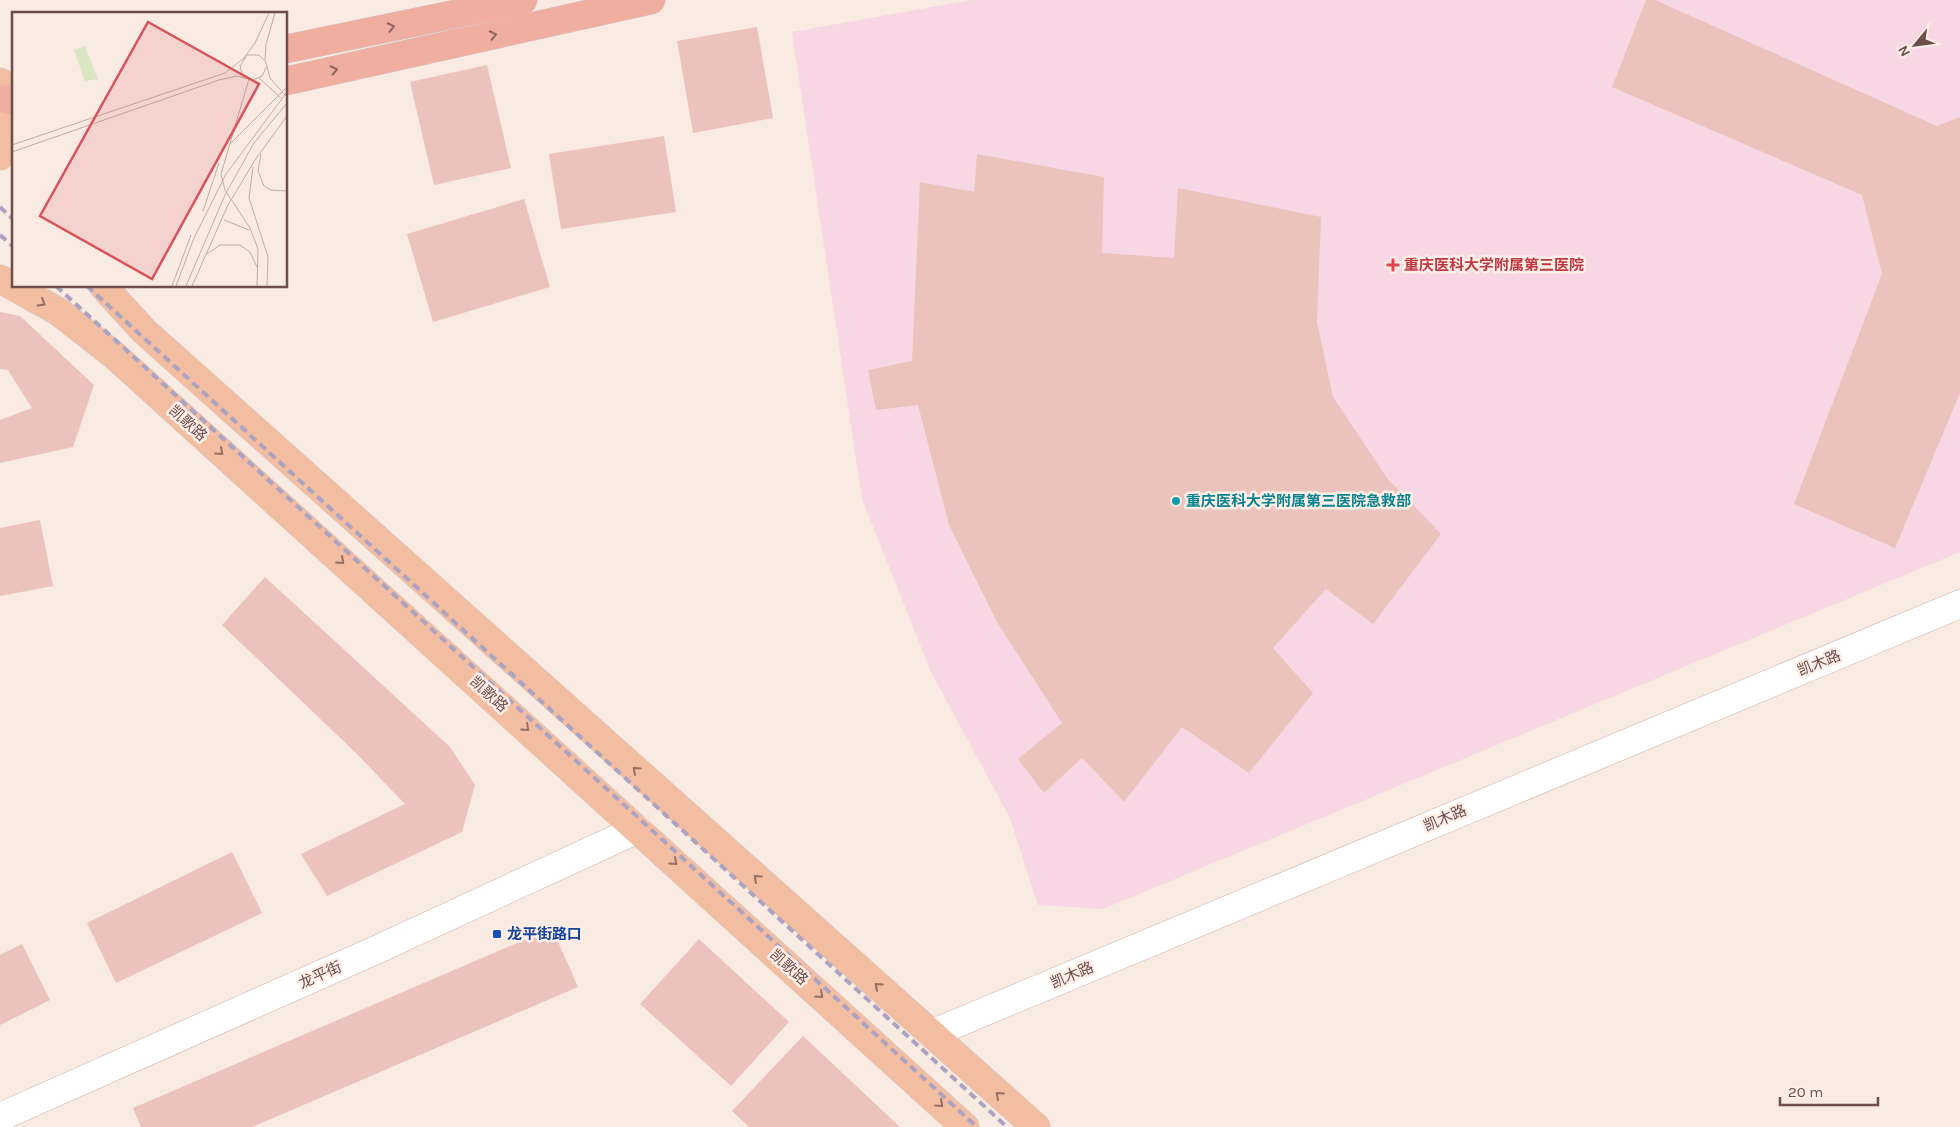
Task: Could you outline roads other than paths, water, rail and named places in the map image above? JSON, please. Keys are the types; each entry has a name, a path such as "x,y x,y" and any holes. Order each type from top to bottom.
{"highway":[{"path":"288,49 523,0"},
{"path":"288,81 651,0"}],"main road":[{"path":"8,95 12,130"},
{"path":"0,156 6,137 8,95"},
{"name":"凯歌路","path":"0,279 12,286"},
{"name":"凯歌路","path":"16,288 59,312 114,356 965,1127"},
{"path":"106,288 144,331 1036,1127"}],"street":[{"name":"凯木路","path":"931,1034 1960,604"},
{"name":"龙平街","path":"0,1117 376,950 638,829"}],"railway":[{"path":"0,207 12,218"},
{"path":"0,235 12,245"},
{"path":"58,288 977,1127"},
{"path":"89,288 1007,1127"}],"place":[{"name":"重庆医科大学附属第三医院","path":"1393,265"},
{"name":"重庆医科大学附属第三医院急救部","path":"1176,501"},
{"name":"龙平街路口","path":"497,934"}]}
